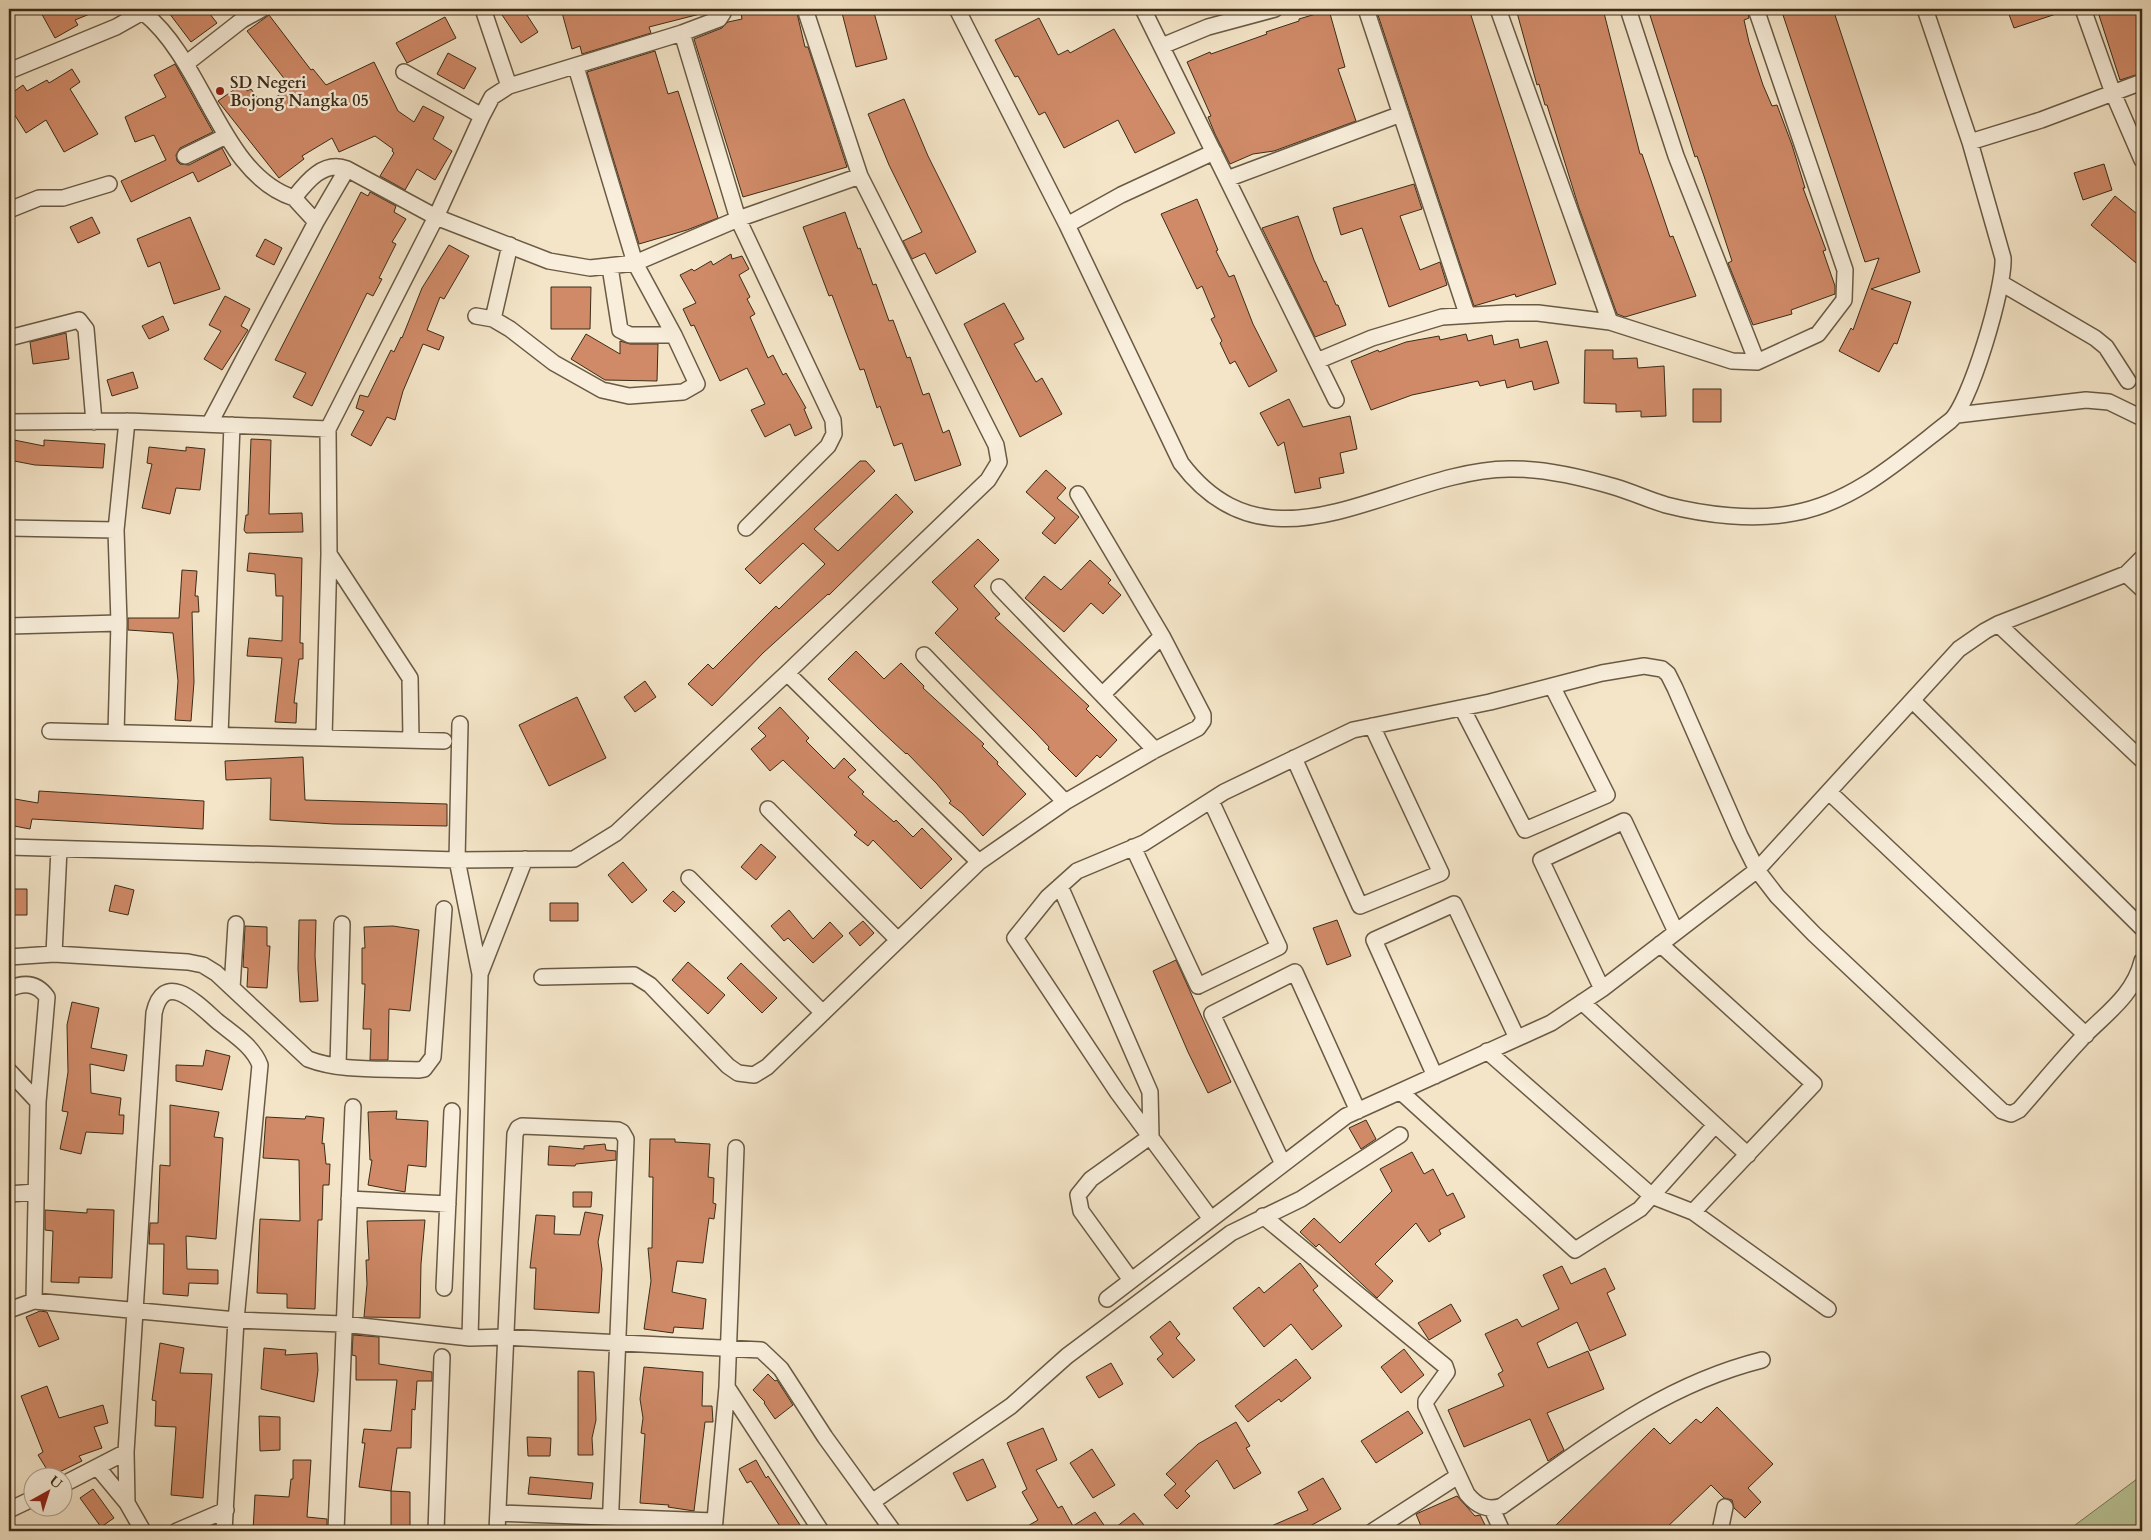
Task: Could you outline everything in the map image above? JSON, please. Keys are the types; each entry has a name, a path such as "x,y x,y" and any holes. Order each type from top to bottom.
{"street":[{"path":"187,63 242,20 262,9"},
{"path":"483,9 509,86"},
{"path":"324,737 328,554 328,429 436,217 492,97 509,86 682,33 718,19 723,13 722,9"},
{"path":"9,847 457,860 574,859 601,845 616,834 988,480 999,462 996,445 860,176 805,9"},
{"path":"957,9 1067,225 1181,462 1192,478 1221,502 1261,518 1282,520 1336,512 1464,475 1509,469 1558,473 1585,479 1685,509 1740,516 1768,516 1795,513 1862,488 1957,415 2086,400 2109,402 2142,418"},
{"path":"1143,9 1336,400"},
{"path":"1162,46 1208,27 1275,9"},
{"path":"1366,9 1468,314"},
{"path":"1498,9 1610,322"},
{"path":"1628,9 1676,156 1757,362"},
{"path":"1317,361 1412,325 1468,314 1538,313 1610,322 1732,361 1757,362 1818,334 1844,300 1845,270 1756,9"},
{"path":"1925,9 1970,142 2003,258 2004,271 2002,283 1991,323 1957,415"},
{"path":"2083,9 2113,94 2142,160"},
{"path":"9,71 68,48 146,11 165,32 187,63 238,155 261,181 281,194 294,198 316,222"},
{"path":"682,33 738,219 833,420 834,434 828,446 746,528"},
{"path":"476,316 492,319 510,329 554,363 602,390 629,396 682,392 696,386 696,381 674,335 635,263 576,66"},
{"path":"404,72 482,116"},
{"path":"1970,142 2113,94 2142,82"},
{"path":"1227,179 1401,114"},
{"path":"186,156 226,136"},
{"path":"1067,225 1121,195 1214,152"},
{"path":"294,198 319,171 338,165 436,217 562,264 590,268 635,263 738,219 860,176"},
{"path":"210,423 316,222 347,169"},
{"path":"9,210 39,198 63,198 109,184"},
{"path":"492,319 510,245"},
{"path":"610,267 616,320 620,330 630,335 674,335"},
{"path":"2002,283 2095,338 2106,348 2128,381"},
{"path":"9,338 82,322 86,329 94,422"},
{"path":"9,422 127,421 328,429"},
{"path":"116,733 120,624 116,530 127,421"},
{"path":"220,735 232,424"},
{"path":"542,977 634,976 650,985 728,1066 746,1075 754,1075 767,1067 979,862 1065,802 1155,750 1198,728 1203,721 1203,715 1162,636 1078,494"},
{"path":"9,526 116,530"},
{"path":"328,554 410,678 411,740"},
{"path":"1107,1299 1346,1116 1550,1023 1602,989 1757,870 1959,650 1998,624 2126,574 2142,558"},
{"path":"2126,574 2142,589"},
{"path":"999,587 1155,750"},
{"path":"9,626 120,624"},
{"path":"1998,624 2142,760"},
{"path":"1103,694 1162,636"},
{"path":"924,655 1065,802"},
{"path":"1211,1219 1118,1093 1015,938 1048,897 1077,870 1144,843 1210,801 1353,730 1462,708 1602,673 1654,666 1668,674 1740,836 1757,870 1777,896 1814,934 2002,1111 2010,1114 2020,1110 2086,1035 2115,1007 2139,975 2142,961"},
{"path":"787,673 979,862"},
{"path":"1462,708 1525,830 1607,794 1552,686"},
{"path":"1913,701 2142,928"},
{"path":"460,724 457,860 480,974 470,1338"},
{"path":"1294,758 1360,906 1442,873 1372,726"},
{"path":"50,731 444,741"},
{"path":"1829,792 2086,1035"},
{"path":"1133,848 1198,986 1279,948 1210,801"},
{"path":"768,809 898,940"},
{"path":"1602,989 1541,860 1624,821 1676,932"},
{"path":"54,954 59,849"},
{"path":"480,974 525,859"},
{"path":"688,878 822,1013"},
{"path":"1060,886 1150,1092 1151,1136"},
{"path":"1435,1076 1374,940 1454,904 1517,1038"},
{"path":"9,957 54,954 204,965 232,988 308,1060 338,1066 418,1070 424,1069 431,1063 433,1057 444,909"},
{"path":"232,988 236,924"},
{"path":"338,1066 342,924"},
{"path":"1660,944 1814,1084 1693,1212"},
{"path":"1283,1164 1212,1014 1295,972 1358,1111"},
{"path":"9,989 22,984 34,985 41,989 47,997 38,1102 34,1301"},
{"path":"127,1504 126,1452 154,1013 156,1001 161,996 173,992 187,996 250,1049 260,1065 236,1320 224,1531"},
{"path":"1582,1002 1748,1155"},
{"path":"1488,1051 1652,1196 1693,1212 1828,1309"},
{"path":"9,1071 38,1102"},
{"path":"1402,1092 1575,1250 1640,1209 1715,1125"},
{"path":"336,1531 352,1107"},
{"path":"444,1288 452,1111"},
{"path":"497,1531 515,1134 518,1128 522,1126 618,1130 622,1132 626,1139 610,1524"},
{"path":"872,1502 1004,1412 1066,1356 1231,1233 1301,1199 1400,1135"},
{"path":"1131,1280 1080,1211 1078,1195 1091,1179 1151,1136"},
{"path":"498,1513 610,1524 714,1526 727,1387 736,1148"},
{"path":"9,1194 35,1192"},
{"path":"349,1199 448,1204"},
{"path":"1263,1216 1445,1366 1447,1372 1426,1401 1426,1406 1458,1476 1474,1503 1492,1509 1502,1506 1632,1414 1686,1385 1762,1360"},
{"path":"9,1310 34,1301 236,1320 343,1324 470,1338 505,1337 761,1350 771,1357 892,1531"},
{"path":"436,1531 442,1357"},
{"path":"727,1387 821,1531"},
{"path":"72,1480 126,1452"},
{"path":"98,1468 127,1504 143,1531"},
{"path":"1373,1531 1458,1476"},
{"path":"9,1510 22,1504"},
{"path":"1720,1531 1725,1507"},
{"path":"1492,1509 1502,1531"},
{"path":"176,1531 226,1510"}],"green space":[{"path":"2142,1473 2142,1531 2067,1531 2141,1476"}],"building":[{"path":"39,9 102,9 75,20 78,25 55,38"},
{"path":"166,9 206,9 217,23 191,42"},
{"path":"498,9 523,9 538,32 521,43"},
{"path":"561,9 699,9 700,14 649,27 651,33 582,54 580,46 572,49"},
{"path":"760,9 796,9 805,47 808,47 847,167 743,197 694,39 722,28 728,22 742,19 741,13"},
{"path":"841,9 873,9 887,59 856,67"},
{"path":"1376,9 1469,9 1556,284 1516,297 1515,294 1474,306"},
{"path":"1516,9 1603,9 1640,154 1642,154 1670,237 1673,236 1696,296 1625,317 1617,314 1579,208 1547,105 1545,105 1539,84 1537,85"},
{"path":"1648,9 1747,9 1749,18 1744,20 1749,42 1763,85 1772,106 1777,105 1792,145 1805,188 1803,188 1826,250 1823,251 1835,286 1835,294 1791,310 1792,314 1753,325 1728,263 1732,261 1697,156 1695,157"},
{"path":"1781,9 1833,9 1920,272 1871,289 1911,302 1897,344 1894,343 1879,372 1839,351 1851,328 1853,330 1879,258 1865,262"},
{"path":"2007,9 2064,9 2065,11 2014,28"},
{"path":"2097,9 2142,9 2142,73 2120,80"},
{"path":"1329,10 1345,67 1338,69 1356,121 1274,151 1253,154 1230,164 1215,134 1208,117 1211,116 1187,62 1210,52 1211,54 1267,34 1266,32 1299,21 1299,19"},
{"path":"269,15 311,70 313,69 326,85 374,62 398,111 414,122 423,106 444,117 433,139 452,151 435,180 417,169 405,190 380,176 394,153 393,149 375,136 339,152 332,138 302,156 304,159 279,178 218,101 242,84 247,91 251,89 264,107 290,86 247,31"},
{"path":"445,17 456,38 407,63 396,43"},
{"path":"1039,18 1058,55 1068,50 1070,53 1114,29 1175,133 1135,153 1118,120 1064,148 1045,112 1039,115 1018,76 1015,77 995,40"},
{"path":"655,51 668,94 678,91 718,218 687,230 639,244 587,72"},
{"path":"448,53 476,68 464,89 437,74"},
{"path":"175,64 213,132 180,148 176,155 177,161 180,164 189,165 222,148 231,165 198,182 193,172 131,202 121,181 166,160 154,135 135,142 125,117 166,97 154,75"},
{"path":"72,69 80,82 70,89 98,134 64,152 46,120 26,133 9,106 9,95 23,85 27,91 47,80 49,83"},
{"path":"904,99 928,156 976,252 936,274 925,253 912,259 903,241 922,232 889,165 868,114"},
{"path":"2104,164 2112,190 2083,200 2074,173"},
{"path":"1414,184 1422,209 1400,216 1420,270 1440,262 1447,285 1389,307 1362,228 1341,235 1333,208"},
{"path":"361,192 368,196 370,192 396,206 394,212 406,219 392,242 396,244 379,278 382,279 373,296 367,293 312,406 293,397 306,373 275,360"},
{"path":"2115,196 2142,218 2142,268 2091,225"},
{"path":"1197,199 1218,250 1216,251 1229,277 1234,275 1253,324 1277,371 1249,387 1235,361 1230,364 1220,343 1222,341 1211,319 1215,317 1202,286 1197,289 1161,214"},
{"path":"845,212 873,285 876,284 889,321 893,320 907,358 910,357 923,395 929,393 943,433 949,430 961,465 915,481 902,443 894,446 880,406 877,408 864,369 860,370 832,295 829,296 803,227"},
{"path":"1298,216 1314,260 1324,282 1326,281 1336,305 1338,305 1346,325 1315,337 1262,228"},
{"path":"92,217 100,233 78,243 70,227"},
{"path":"190,217 220,289 174,304 160,262 148,267 137,239"},
{"path":"265,239 282,248 274,265 256,256"},
{"path":"449,245 469,256 444,299 440,297 427,330 444,337 439,350 423,344 403,391 395,420 387,417 371,446 351,435 364,411 356,408 360,395 368,397 391,350 394,352 402,338 422,288"},
{"path":"731,254 732,259 742,256 749,269 739,275 750,297 747,299 755,314 750,317 768,358 773,355 783,375 786,373 806,408 804,409 812,428 795,436 790,424 765,437 751,410 765,404 747,368 720,381 694,325 691,326 683,309 696,303 680,275 692,269 694,271 711,261 713,265"},
{"path":"551,287 591,287 590,329 551,329"},
{"path":"225,296 250,309 241,326 248,330 222,370 204,359 221,331 209,325"},
{"path":"1004,303 1024,339 1014,344 1036,382 1042,378 1062,414 1020,437 964,324"},
{"path":"163,316 169,330 149,339 142,326"},
{"path":"66,333 69,359 33,364 30,342"},
{"path":"586,334 620,354 620,341 630,344 658,344 657,381 605,380 571,359"},
{"path":"1466,334 1468,341 1492,335 1494,345 1518,339 1520,348 1547,341 1559,383 1534,390 1532,381 1507,388 1505,380 1480,386 1478,381 1412,395 1371,410 1351,361 1378,350 1379,352 1406,342 1439,336 1440,340"},
{"path":"1585,350 1613,350 1613,359 1637,358 1638,368 1664,366 1666,416 1641,417 1641,411 1616,412 1616,404 1584,403"},
{"path":"133,372 138,388 112,396 107,380"},
{"path":"1693,389 1721,389 1721,422 1693,422"},
{"path":"1289,399 1303,427 1350,416 1357,449 1340,453 1344,473 1319,478 1321,488 1295,493 1284,442 1278,446 1260,413"},
{"path":"9,439 44,446 44,440 105,444 103,468 35,465 9,460"},
{"path":"251,439 271,440 269,514 302,513 303,532 246,533 244,530 246,515 248,515"},
{"path":"149,447 186,451 186,447 205,449 200,490 176,488 170,514 142,508 152,464 147,463"},
{"path":"860,461 866,461 875,471 814,529 838,551 896,494 913,512 829,595 763,653 712,706 688,684 708,664 713,669 776,606 779,609 825,564 803,543 760,584 745,569"},
{"path":"1046,470 1066,488 1057,498 1079,517 1055,544 1042,533 1055,518 1026,492"},
{"path":"978,539 999,560 974,586 1000,614 995,618 1089,706 1086,709 1117,740 1100,758 1097,755 1076,777 1048,749 1049,747 1035,732 935,633 958,609 932,582"},
{"path":"249,553 302,558 300,643 303,643 303,659 299,659 294,703 297,703 296,723 275,722 282,658 247,656 249,638 282,641 283,596 276,596 275,574 247,571"},
{"path":"1090,560 1111,580 1108,583 1121,595 1103,614 1091,603 1064,632 1025,598 1044,576 1061,590"},
{"path":"182,570 197,571 195,596 198,596 199,612 192,612 194,682 191,721 175,720 178,681 173,633 128,630 128,618 179,618"},
{"path":"856,651 884,679 901,663 924,686 923,688 984,744 982,746 998,762 997,764 1026,794 983,836 962,813 949,803 951,801 937,784 907,753 878,728 828,679"},
{"path":"645,681 656,697 635,712 624,697"},
{"path":"577,697 606,758 549,786 519,725"},
{"path":"780,707 809,738 806,741 834,769 844,758 856,770 848,777 864,792 862,794 894,822 896,820 913,837 922,828 952,859 921,889 873,840 868,846 854,835 857,832 783,760 770,771 751,749 766,736 758,728"},
{"path":"303,757 305,800 447,804 447,826 334,824 270,820 271,778 226,780 225,761"},
{"path":"39,791 204,801 203,829 32,819 30,829 9,825 9,798 38,803"},
{"path":"761,844 776,857 756,880 741,867"},
{"path":"623,862 647,890 632,903 608,875"},
{"path":"115,885 134,890 128,915 109,911"},
{"path":"9,889 27,889 27,915 9,915"},
{"path":"673,891 685,902 675,912 663,901"},
{"path":"550,903 578,903 578,921 550,921"},
{"path":"789,910 813,939 830,922 843,936 813,963 788,938 784,941 771,926"},
{"path":"299,920 316,920 315,956 318,1001 300,1002 298,969"},
{"path":"1337,920 1351,956 1327,965 1313,928"},
{"path":"863,921 874,933 860,946 849,933"},
{"path":"245,926 267,927 267,946 270,946 267,988 247,987 248,968 243,967"},
{"path":"393,926 419,930 410,1011 389,1009 388,1060 370,1060 371,1029 363,1029 365,984 362,984 362,948 365,948 364,927"},
{"path":"1176,960 1231,1082 1208,1093 1153,971"},
{"path":"688,962 725,995 708,1014 672,980"},
{"path":"741,963 777,998 762,1013 727,978"},
{"path":"72,1002 99,1008 91,1048 127,1055 124,1071 90,1064 91,1093 121,1098 119,1115 124,1115 123,1134 86,1132 81,1154 60,1149 68,1112 62,1111 68,1072 67,1025"},
{"path":"206,1050 230,1056 222,1090 176,1081 176,1065 203,1066"},
{"path":"170,1105 219,1112 214,1137 223,1138 216,1239 186,1236 187,1269 218,1270 218,1284 189,1283 188,1296 163,1294 164,1244 149,1244 150,1223 158,1223 160,1165 170,1166"},
{"path":"397,1111 396,1119 428,1121 426,1167 408,1165 405,1192 368,1185 372,1160 370,1160 368,1112"},
{"path":"306,1116 324,1118 322,1144 324,1143 326,1164 330,1164 329,1185 323,1185 322,1220 318,1220 315,1309 287,1308 287,1294 257,1293 260,1219 300,1221 299,1160 263,1158 266,1117 305,1119"},
{"path":"1366,1120 1376,1139 1361,1149 1349,1128"},
{"path":"650,1139 675,1139 675,1142 710,1144 708,1177 714,1178 713,1203 716,1204 714,1219 709,1218 703,1263 677,1261 672,1292 706,1299 703,1329 674,1327 673,1333 644,1329 651,1281 648,1248 652,1248 653,1177 649,1177"},
{"path":"605,1144 606,1150 616,1151 616,1160 576,1164 575,1166 548,1165 549,1146 584,1149 584,1146"},
{"path":"1412,1152 1424,1174 1433,1169 1447,1196 1453,1193 1465,1217 1439,1230 1441,1234 1429,1242 1416,1223 1375,1264 1393,1281 1377,1298 1319,1244 1316,1247 1300,1232 1314,1218 1340,1243 1392,1191 1380,1169"},
{"path":"573,1192 592,1192 591,1207 573,1207"},
{"path":"87,1209 114,1210 112,1278 79,1277 79,1283 51,1282 53,1231 45,1230 45,1210 87,1213"},
{"path":"585,1212 603,1215 598,1242 602,1269 599,1313 534,1309 536,1268 530,1268 536,1215 555,1216 554,1234 580,1235"},
{"path":"425,1220 421,1264 420,1318 364,1317 367,1284 366,1260 369,1260 367,1221"},
{"path":"1300,1263 1318,1286 1313,1290 1342,1326 1312,1350 1291,1324 1264,1347 1233,1308 1259,1287 1264,1293"},
{"path":"1562,1266 1571,1284 1605,1268 1615,1289 1607,1293 1626,1335 1590,1351 1577,1322 1537,1343 1548,1368 1588,1351 1604,1389 1547,1413 1564,1450 1548,1461 1530,1419 1464,1447 1448,1410 1504,1386 1498,1374 1503,1371 1485,1334 1517,1319 1522,1327 1559,1309 1543,1275"},
{"path":"1451,1304 1461,1321 1429,1340 1418,1323"},
{"path":"40,1311 47,1312 59,1339 39,1347 26,1317"},
{"path":"1170,1321 1180,1334 1176,1338 1195,1360 1173,1378 1157,1359 1163,1354 1150,1337"},
{"path":"353,1335 379,1337 379,1364 432,1372 432,1381 417,1381 415,1410 412,1409 411,1448 397,1448 391,1491 359,1487 365,1443 362,1443 364,1429 391,1431 397,1380 356,1380 356,1356 352,1355"},
{"path":"160,1343 184,1348 180,1373 212,1374 203,1498 171,1495 176,1427 155,1426 156,1401 152,1400"},
{"path":"264,1348 286,1350 285,1355 317,1353 318,1370 314,1402 261,1389"},
{"path":"1404,1349 1424,1375 1401,1393 1381,1367"},
{"path":"1296,1359 1311,1378 1281,1402 1279,1399 1248,1422 1235,1406"},
{"path":"1111,1363 1123,1384 1099,1398 1086,1377"},
{"path":"644,1367 703,1372 702,1406 712,1406 713,1422 705,1422 694,1511 668,1507 669,1505 640,1503 645,1434 641,1433 643,1418 640,1399"},
{"path":"578,1371 594,1372 596,1420 592,1438 593,1455 578,1455"},
{"path":"768,1374 775,1381 777,1380 793,1405 775,1419 765,1402 753,1390"},
{"path":"47,1386 59,1418 103,1405 108,1423 94,1427 102,1448 79,1456 82,1461 68,1468 46,1468 38,1455 43,1452 21,1396"},
{"path":"1717,1407 1773,1464 1748,1488 1761,1502 1745,1518 1734,1508 1732,1500 1724,1498 1711,1485 1663,1531 1550,1531 1654,1428 1670,1444 1696,1419 1701,1423"},
{"path":"1408,1411 1423,1433 1376,1463 1361,1441"},
{"path":"259,1416 280,1417 280,1450 260,1451"},
{"path":"1236,1422 1250,1446 1246,1448 1261,1473 1234,1489 1217,1460 1185,1491 1190,1496 1177,1509 1164,1495 1176,1484 1166,1474 1198,1444"},
{"path":"1043,1428 1057,1460 1036,1470 1058,1508 1062,1506 1073,1526 1095,1512 1108,1531 1019,1531 1038,1520 1022,1492 1027,1489 1007,1443"},
{"path":"527,1437 551,1438 550,1456 528,1456"},
{"path":"1092,1449 1115,1485 1093,1498 1070,1463"},
{"path":"983,1459 996,1487 967,1501 953,1473"},
{"path":"293,1460 311,1460 307,1517 327,1519 327,1531 253,1531 255,1495 289,1497 291,1479 293,1479"},
{"path":"756,1460 766,1478 768,1476 804,1531 783,1531 751,1481 747,1483 739,1469"},
{"path":"530,1477 593,1483 591,1499 528,1494"},
{"path":"1323,1478 1341,1509 1301,1531 1260,1531 1308,1510 1298,1492"},
{"path":"93,1489 114,1518 101,1527 80,1498"},
{"path":"391,1491 410,1492 410,1529 391,1529"},
{"path":"1457,1496 1475,1516 1480,1515 1488,1531 1423,1531 1416,1514"},
{"path":"1134,1513 1149,1531 1111,1531"}],"place":[{"name":"SD Negeri Bojong Nangka 05","path":"220,91"}]}
